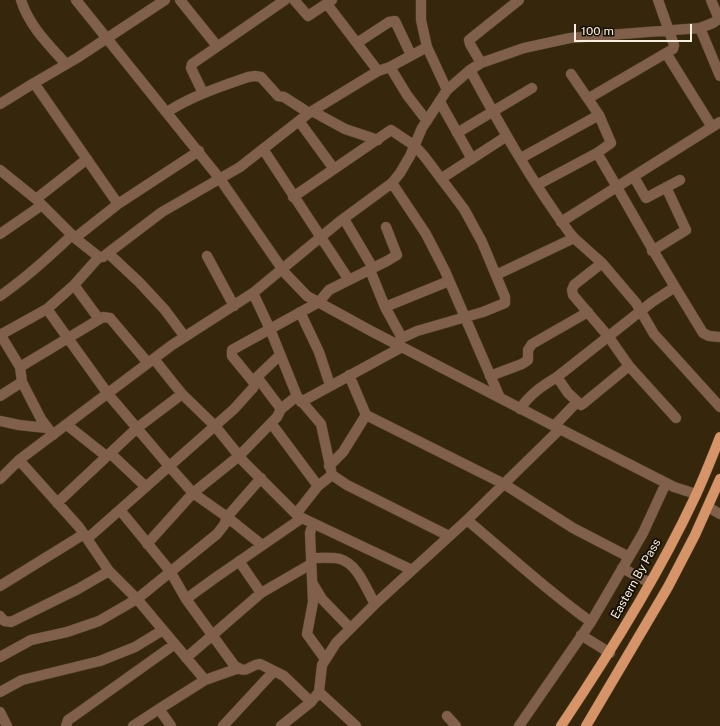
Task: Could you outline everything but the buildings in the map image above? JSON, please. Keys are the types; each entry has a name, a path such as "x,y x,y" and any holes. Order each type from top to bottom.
{"main road":[{"name":"Eastern By Pass","path":"561,726 610,653 650,583 696,494 720,437"},
{"path":"586,726 668,588 708,507 720,479"}],"street":[{"path":"21,0 36,30 66,64"},
{"path":"76,0 106,39 199,151 220,179 282,270 308,296 400,343 557,428 666,483 696,494"},
{"path":"0,104 106,39 165,0"},
{"path":"180,0 217,46"},
{"path":"203,92 191,66 217,46 285,0"},
{"path":"294,0 308,16 330,2 357,43 378,71"},
{"path":"421,0 421,20 427,47 447,90"},
{"path":"480,63 469,40 519,0"},
{"path":"589,98 674,47 670,31 658,0"},
{"path":"0,479 50,432 67,425 151,361 253,293 320,237 392,182 400,173 415,146 422,128 447,90 480,63 524,48 570,38 700,28 713,23 719,18 711,0"},
{"path":"357,43 389,22 395,21 411,55"},
{"path":"700,28 720,76"},
{"path":"50,432 41,419 22,382 20,367 0,335 47,309 104,255 162,212 240,167 311,112 378,71 390,67 427,47"},
{"path":"561,222 618,188 716,124 666,53"},
{"path":"390,67 407,95 427,121"},
{"path":"470,70 507,136 561,222 574,238 602,263 642,311 654,334 720,407"},
{"path":"537,185 597,153 611,143 599,115 589,98 571,74"},
{"path":"167,112 182,102 203,92 255,76 261,77 278,96 284,97 345,129 378,140"},
{"path":"34,83 118,204"},
{"path":"457,133 532,88"},
{"path":"440,102 472,159"},
{"path":"521,158 599,115"},
{"path":"299,121 334,169"},
{"path":"148,544 194,493 239,456 277,417 281,409 348,375 417,331 505,304 505,297 482,242 464,209 442,178 415,146 391,130 293,198"},
{"path":"442,178 507,136"},
{"path":"263,149 293,198 349,280"},
{"path":"0,296 25,278 73,236 118,204 199,151"},
{"path":"597,153 629,207 652,251 703,333 709,336 720,337"},
{"path":"0,234 39,202 87,159"},
{"path":"0,170 39,202 73,236 104,255 150,293 185,337"},
{"path":"634,177 646,198"},
{"path":"629,207 666,186 680,180"},
{"path":"392,182 426,234 449,282 500,398"},
{"path":"652,251 686,230 666,186"},
{"path":"344,219 372,269 385,307 400,343"},
{"path":"281,409 256,380 232,356 232,350 319,302 328,290 397,255 386,227"},
{"path":"496,275 574,238"},
{"path":"207,256 234,306"},
{"path":"602,263 574,285 572,290 573,295 608,336 629,366 676,418"},
{"path":"385,307 449,282"},
{"path":"74,285 99,318"},
{"path":"520,409 526,400 533,394 557,377 652,302 675,288"},
{"path":"253,293 270,329 299,399 321,424 330,470 347,485 449,536"},
{"path":"47,309 108,394 169,466 194,493 227,517 262,546"},
{"path":"300,312 318,352 330,385"},
{"path":"490,376 522,364 528,360 528,350 532,344 588,312"},
{"path":"20,367 99,318 110,318 182,394 215,426 239,456 299,516 412,570"},
{"path":"0,355 9,349"},
{"path":"0,586 86,536 120,510 215,426 253,388 256,380 280,355"},
{"path":"557,377 568,393 581,405 629,366"},
{"path":"348,375 366,415 504,484 573,528 630,557"},
{"path":"0,396 22,382"},
{"path":"57,503 137,428 182,394"},
{"path":"281,726 310,702 319,692 322,665 336,643 375,604 504,484 557,428 576,402"},
{"path":"186,600 262,546 299,516 318,486 343,452 366,415"},
{"path":"0,421 50,432"},
{"path":"271,423 318,486"},
{"path":"67,425 108,455 146,487"},
{"path":"19,460 86,536 109,570 137,599 205,680"},
{"path":"0,657 31,640 67,632 99,621 137,599 217,534 224,526 227,517 261,478"},
{"path":"519,726 591,622 643,533 666,483"},
{"path":"708,507 720,514"},
{"path":"120,510 170,571 186,600 213,634 223,650 239,668 248,670 257,664 260,664 284,676 310,702"},
{"path":"467,520 560,600 591,622"},
{"path":"313,522 310,533 313,602 307,634 325,659"},
{"path":"186,658 261,593 311,561 341,560 350,564 356,571 375,604"},
{"path":"239,561 261,593"},
{"path":"622,568 650,583"},
{"path":"0,616 4,621 11,622 78,589 109,570"},
{"path":"312,584 322,599 350,628"},
{"path":"0,692 22,680 100,661 135,647 163,630"},
{"path":"581,635 610,653"},
{"path":"66,726 68,720 175,644"},
{"path":"133,726 205,680 239,668"},
{"path":"223,726 274,671"},
{"path":"319,692 356,726"},
{"path":"159,709 170,726"},
{"path":"0,712 7,726"},
{"path":"447,716 456,726"}]}
